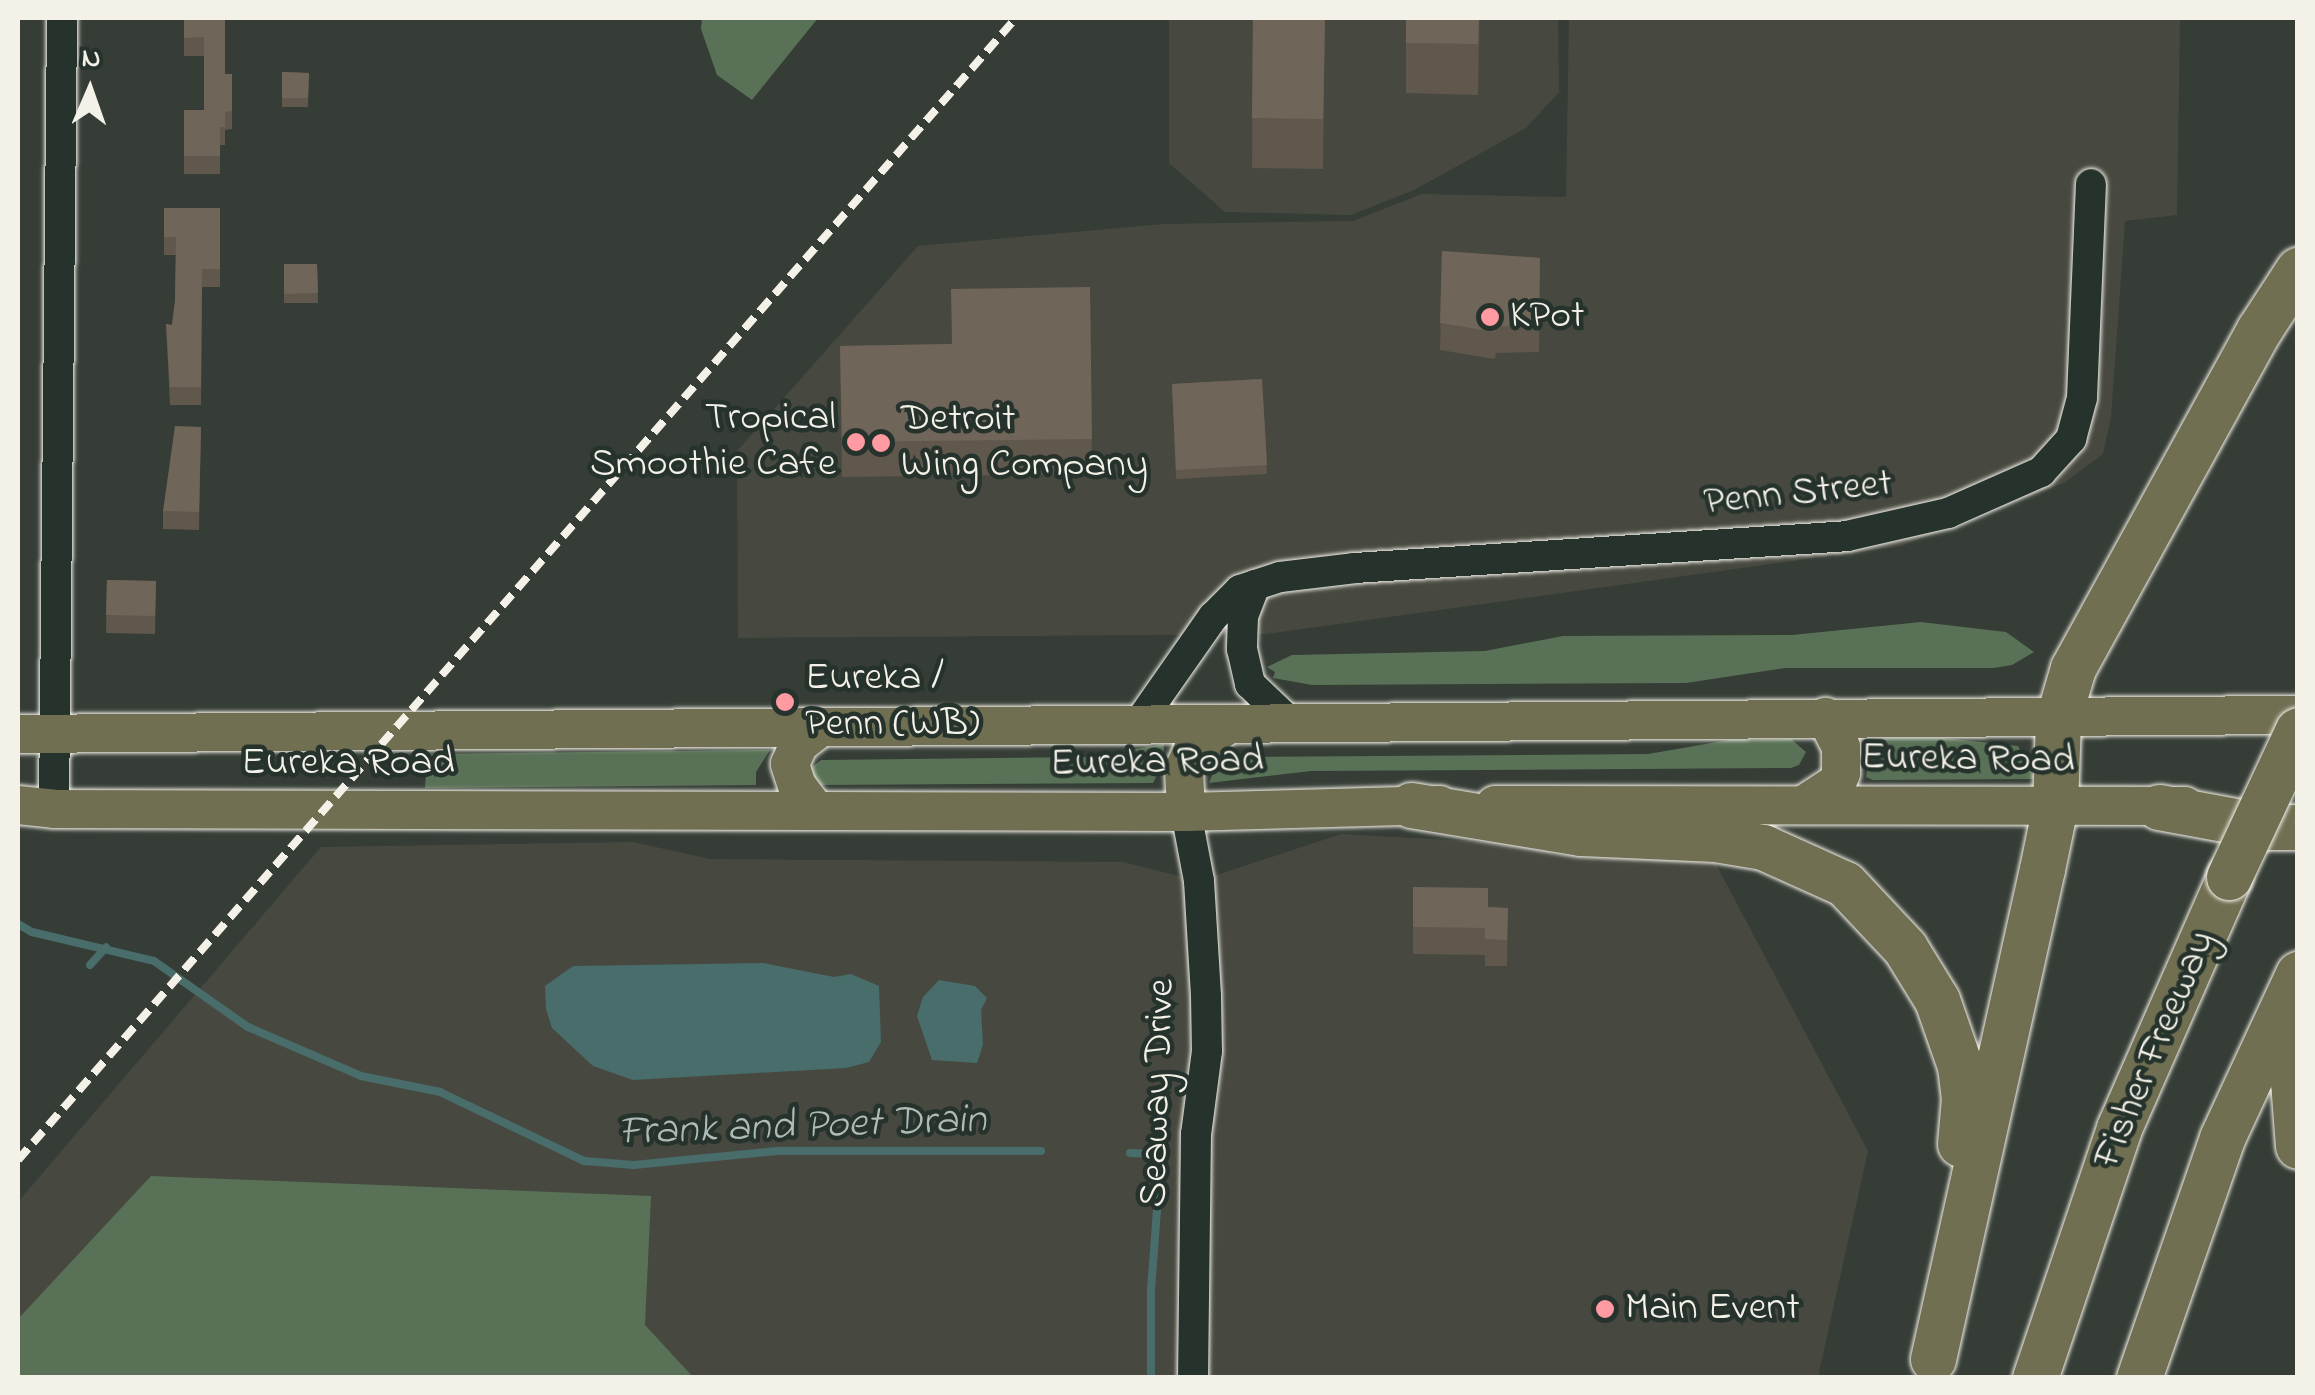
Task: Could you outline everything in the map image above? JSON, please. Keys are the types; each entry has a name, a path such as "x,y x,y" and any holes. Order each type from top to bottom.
{"highway":[{"path":"1931,1368 2054,806 2058,720 2073,668 2259,330 2298,270"},
{"name":"Fisher Freeway","path":"2034,1378 2119,1128 2298,730"},
{"path":"1411,805 1581,833 1715,840 1763,848 1845,884 1872,910 1920,970 1960,1066 1962,1129 1931,1368"},
{"path":"2159,807 2268,826 2298,826"},
{"path":"2139,1378 2222,1138 2298,974"},
{"path":"2298,1058 2292,1081 2298,1146"}],"main road":[{"name":"Eureka Road","path":"18,734 2298,715"},
{"path":"1805,804 1837,784 1841,774 1841,747 1826,717"},
{"path":"1186,812 1184,768 1194,748 1229,724"},
{"path":"816,810 796,786 790,764 799,744 821,726"},
{"name":"Eureka Road","path":"36,807 1186,812 1411,805 2298,805"}],"street":[{"path":"36,807 55,734 62,18"},
{"name":"Penn Street","path":"1138,724 1213,617 1240,590 1280,577 1355,568 1846,536 1933,517 1996,495 2041,472 2071,439 2082,398 2090,184"},
{"path":"1255,586 1243,617 1242,650 1250,684 1291,723"},
{"name":"Seaway Drive","path":"1186,812 1200,882 1206,1033 1195,1165 1193,1378"}],"shaded area":[{"path":"1169,18 1558,18 1559,92 1526,128 1414,190 1351,215 1225,212 1169,163"},
{"path":"1569,18 2180,18 2177,215 2125,221 2111,418 2103,454 2064,483 1901,546 1266,634 738,638 737,451 918,246 1164,224 1353,221 1422,194 1566,197"},
{"path":"1341,834 1536,845 1553,855 1709,851 1868,1151 1818,1377 18,1378 18,1202 321,847 633,842 710,859 1123,862 1199,881"}],"green space":[{"path":"702,18 818,18 752,100 717,75 701,29"},
{"path":"1921,622 2006,632 2034,652 2012,665 1994,668 1785,668 1686,683 1312,685 1273,678 1275,672 1267,667 1292,655 1485,651 1563,636 1792,635"},
{"path":"1869,738 1943,738 2018,746 2035,779 1873,780 1866,777 1869,760 1862,745"},
{"path":"1791,739 1806,752 1799,765 1791,768 1311,771 1209,783 1217,763 1237,757 1648,754 1729,740"},
{"path":"1164,744 1163,764 1153,783 821,785 813,782 811,768 821,760 1089,757"},
{"path":"770,750 756,772 756,785 425,788 427,754"},
{"path":"151,1176 651,1196 645,1325 693,1377 18,1377 18,1319"}],"water":[{"path":"763,963 834,977 851,974 879,986 881,1042 869,1062 846,1068 633,1080 593,1066 552,1028 546,1009 545,986 573,966"},
{"path":"939,980 975,986 987,998 981,1010 983,1045 977,1063 932,1060 917,1016 923,997"}],"building":[{"path":"184,18 225,18 225,74 232,74 232,111 225,112 225,127 220,127 220,156 184,156 184,110 204,110 204,37 184,38"},
{"path":"1253,18 1325,18 1323,119 1252,118"},
{"path":"1406,18 1479,18 1478,44 1406,43"},
{"path":"282,72 309,73 308,98 282,98"},
{"path":"164,208 220,208 220,269 202,269 201,387 170,387 166,324 172,325 175,301 176,237 164,237"},
{"name":"KPot","path":"1442,251 1540,258 1539,325 1496,326 1495,332 1440,323"},
{"path":"284,264 317,264 318,293 284,294"},
{"path":"1090,287 1092,439 842,442 840,346 952,344 951,289"},
{"path":"1262,379 1267,465 1176,470 1172,384"},
{"path":"175,426 201,427 199,512 163,511"},
{"path":"107,580 156,581 155,616 106,615"},
{"path":"1413,887 1488,888 1488,907 1508,908 1507,940 1485,939 1485,928 1413,927"}],"waterway":[{"name":"Frank and Poet Drain","path":"18,924 32,932 154,961 248,1027 361,1076 440,1092 584,1161 634,1165 777,1151 1041,1151"},
{"path":"90,965 106,947"},
{"name":"Frank and Poet Drain","path":"1130,1153 1154,1154 1160,1170 1151,1291 1151,1378"}],"railway":[{"path":"18,1160 1016,18"}],"place":[{"name":"KPot","path":"1490,317"},
{"name":"Tropical Smoothie Cafe","path":"856,442"},
{"name":"Detroit Wing Company","path":"881,443"},
{"name":"Eureka / Penn (WB)","path":"785,702"},
{"name":"Main Event","path":"1605,1309"}]}
